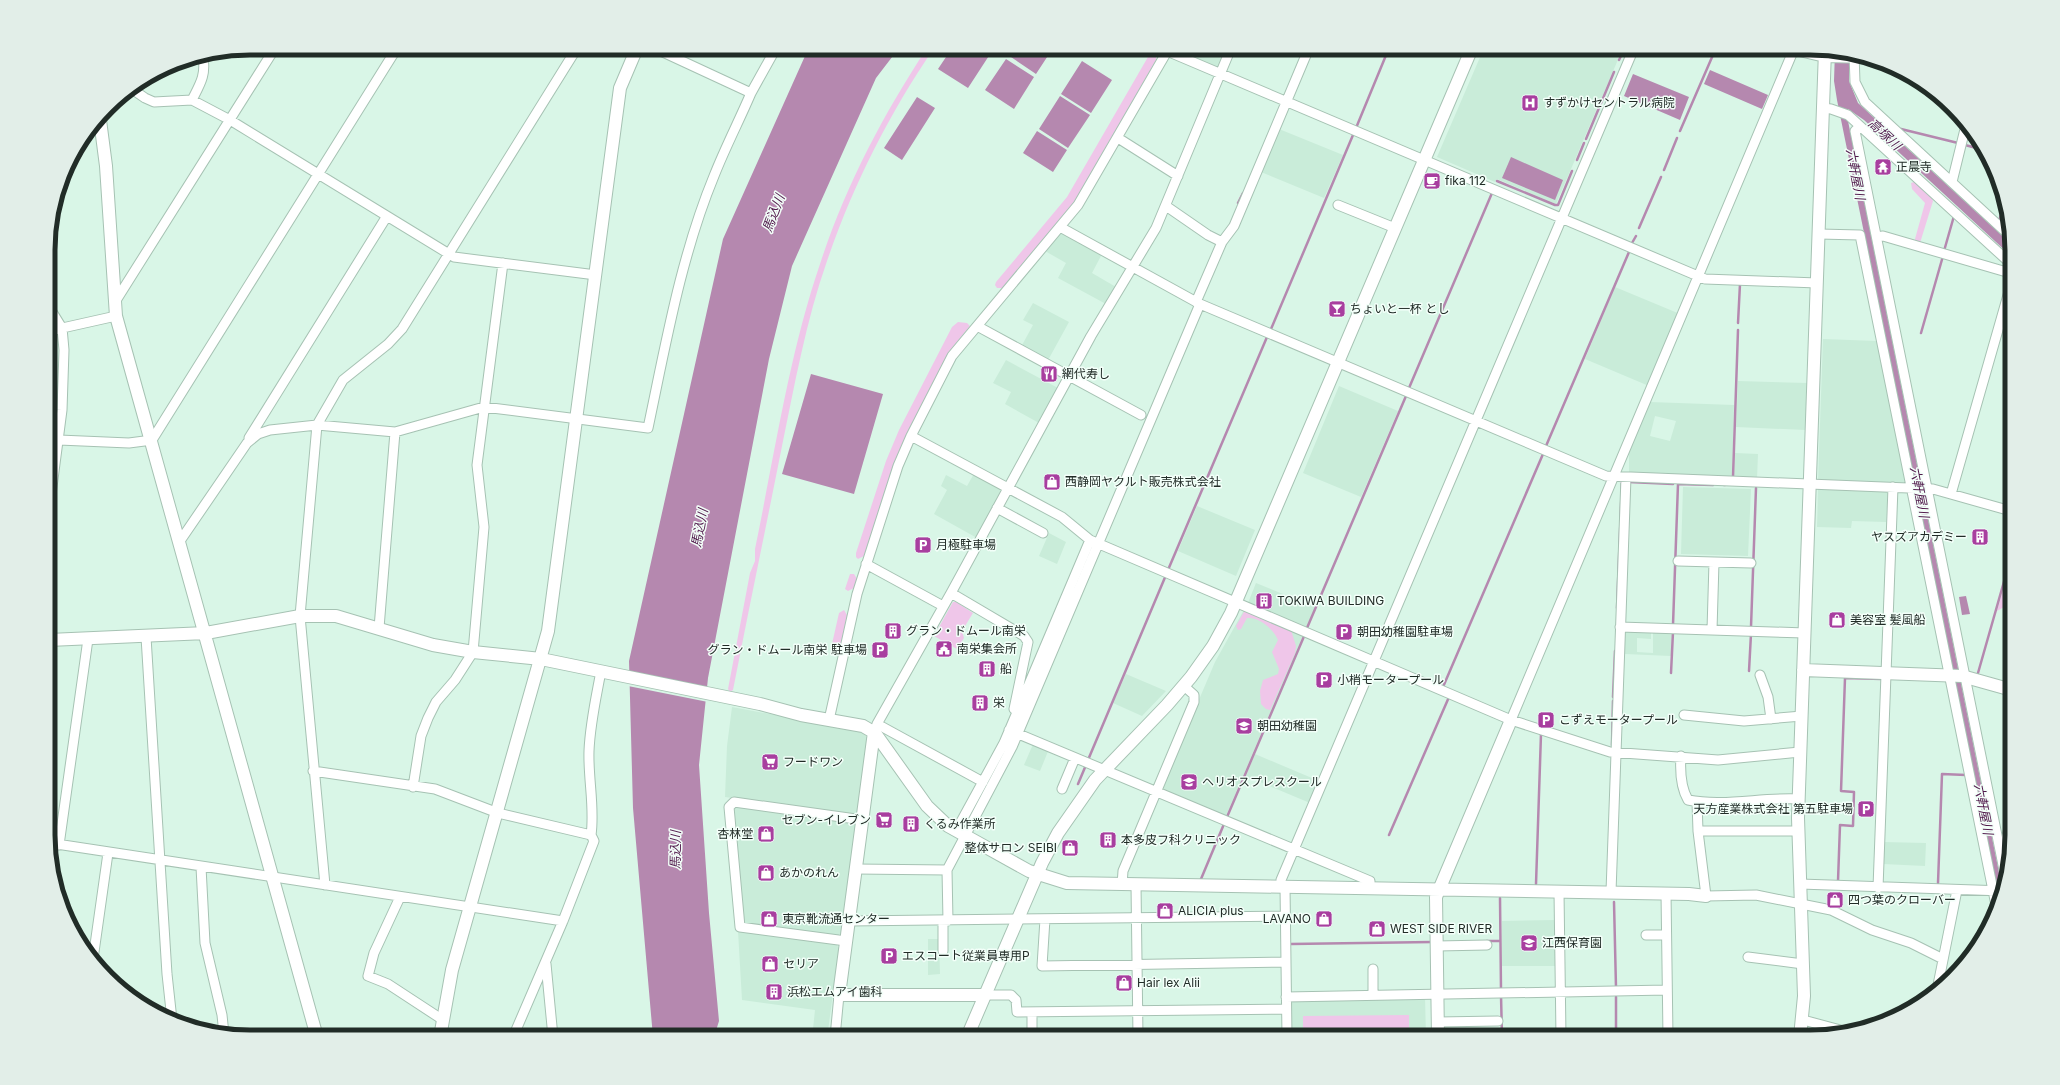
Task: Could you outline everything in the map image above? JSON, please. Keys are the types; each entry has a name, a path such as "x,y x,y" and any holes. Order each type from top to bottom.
{"street":[{"path":"114,303 271,55"},
{"path":"152,440 393,55"},
{"path":"325,885 313,771 300,616 317,425 343,380 382,348 402,329 573,55"},
{"path":"442,1030 452,970 498,813 548,631 578,419 620,88 634,55"},
{"path":"669,55 751,93"},
{"path":"247,443 258,434 270,430 317,425 395,432 484,407 648,428 676,298 694,234 713,176 751,93 772,55"},
{"path":"829,720 856,594 898,466 911,436 952,356 1078,204 1118,138 1165,55"},
{"path":"1179,55 1286,103 1699,277 1705,279 1817,283"},
{"path":"836,1030 846,941 875,728 944,606 1069,376 1156,228 1228,55"},
{"path":"960,834 1014,732 1094,542 1198,303 1222,242 1234,226 1306,55"},
{"path":"970,1030 1037,874 1051,844 1064,822 1105,770 1184,686 1213,646 1237,601 1469,55"},
{"path":"1286,1030 1284,1009 1286,997 1285,916 1283,887 1281,880 1631,55"},
{"path":"1438,1030 1436,896 1699,277 1790,55"},
{"path":"1801,1030 1803,1020 1803,964 1798,830 1800,752 1823,108 1828,56"},
{"path":"192,100 204,75 204,61"},
{"path":"1854,61 1855,82 1865,102 2004,230"},
{"path":"136,92 154,102 192,100 230,120 454,257 596,275"},
{"path":"1823,108 1838,111 1850,117 2005,258"},
{"path":"101,124 106,166 116,316 180,541 194,599 206,633 315,1030"},
{"path":"1860,126 1855,131 1926,489 1957,676 1997,890"},
{"path":"1952,182 1965,131"},
{"path":"1118,138 1178,176"},
{"path":"1338,205 1395,228"},
{"path":"1166,206 1208,235 1222,242"},
{"path":"180,541 247,443 386,216"},
{"path":"1060,227 1198,303 1606,476 1926,489 1951,494 2005,509"},
{"path":"1819,234 1860,235 1912,488 2003,863"},
{"path":"1877,237 1883,236 2005,272"},
{"path":"413,787 421,736 428,718 436,702 455,680 473,652 484,527 476,465 503,263"},
{"path":"1951,494 2005,305"},
{"path":"55,330 116,316"},
{"path":"55,317 62,328 64,350 59,440 55,468"},
{"path":"977,326 1141,415"},
{"path":"379,628 395,432"},
{"path":"911,436 1062,517 1094,542 1237,601 1511,720 1616,753 1728,759 1800,752"},
{"path":"59,440 129,443 152,440"},
{"path":"1611,892 1626,477"},
{"path":"1878,888 1893,487"},
{"path":"997,508 1043,533"},
{"path":"943,951 947,870 960,834 983,782 1014,732 1017,712 1094,542"},
{"path":"1678,561 1751,563"},
{"path":"1712,630 1714,562"},
{"path":"866,564 944,606"},
{"path":"951,593 1024,636 1028,642 1013,710 1017,712"},
{"path":"55,640 146,637 206,633 300,616 336,616 433,645 473,652 541,659 829,720 875,728 983,782"},
{"path":"1620,627 1805,633"},
{"path":"146,637 167,974 171,1013"},
{"path":"60,845 88,638"},
{"path":"1803,670 1957,676 2005,688"},
{"path":"516,1030 563,921 594,841 591,835 592,824 589,782 589,751 600,672"},
{"path":"1760,675 1768,697 1771,719"},
{"path":"1122,885 1123,870 1194,702 1194,695 1184,686"},
{"path":"1684,715 1737,721 1802,716"},
{"path":"875,728 927,806 941,820 960,834 1037,874 1067,883 1666,893 1706,896 1756,895 1801,903 1837,912 1872,930 1911,943 1943,959"},
{"path":"1014,732 1370,881 1370,889"},
{"path":"1681,756 1685,794 1688,800 1697,802 1748,802 1799,799"},
{"path":"1062,790 1075,758"},
{"path":"313,771 413,787 435,789 498,813 591,835"},
{"path":"846,941 740,927 729,807 734,802 862,820"},
{"path":"1697,802 1698,831 1704,867 1706,896"},
{"path":"1698,831 1798,830"},
{"path":"2000,850 2003,850 2005,843"},
{"path":"55,844 563,921"},
{"path":"94,952 108,853"},
{"path":"200,867 205,943 222,1015 223,1028"},
{"path":"856,869 947,870"},
{"path":"1800,884 1878,888 1997,891"},
{"path":"1136,885 1138,1030"},
{"path":"1938,982 1957,890"},
{"path":"1559,892 1561,1030"},
{"path":"1666,893 1668,1030"},
{"path":"400,897 374,953 368,976 388,984 444,1020"},
{"path":"849,921 1285,916"},
{"path":"1045,919 1042,966 1286,962"},
{"path":"1646,935 1666,934"},
{"path":"1437,946 1487,945"},
{"path":"1748,957 1803,964"},
{"path":"546,962 552,1030"},
{"path":"1373,969 1373,995"},
{"path":"1286,997 1437,993 1667,990"},
{"path":"839,995 1011,995 1016,1000 1017,1012 1284,1009"},
{"path":"1032,1012 1032,1030"},
{"path":"1803,1020 1834,1028"},
{"path":"1438,1022 1498,1021"}],"shaded area":[{"path":"923,55 930,55 887,124 860,178 837,233 813,306 782,446 733,690 730,692 728,689 750,573 755,561 755,549 791,368 810,296 831,233 854,178 895,99"},
{"path":"1149,55 1156,55 1156,60 1075,202 1003,288 997,288 995,285 996,282 1067,197"},
{"path":"1185,55 1223,55 1218,69"},
{"name":"すずかけセントラル病院","path":"1481,55 1620,55 1556,204 1497,179 1495,182 1437,157"},
{"path":"1279,129 1343,155 1324,198 1261,172"},
{"path":"1914,182 1931,197 1933,201 1920,243 1916,242 1915,239 1925,203 1912,189 1911,183"},
{"path":"1062,231 1102,254 1092,273 1116,287 1106,304 1058,278 1066,263 1045,251"},
{"path":"1615,287 1680,314 1649,386 1585,359"},
{"path":"1033,303 1069,322 1047,362 1021,347 1033,325 1023,320"},
{"path":"958,322 967,323 970,326 948,353 907,434 894,465 864,556 858,559 856,557 856,553 886,461 899,430 952,327"},
{"path":"1823,339 1877,341 1906,484 1818,481"},
{"path":"1006,360 1058,388 1039,423 1005,404 1011,392 993,383"},
{"path":"1738,381 1808,383 1806,430 1736,427"},
{"path":"1339,386 1398,411 1361,497 1303,473"},
{"path":"1650,402 1734,405 1732,477 1629,473 1629,449","holes":["1655,416 1676,421 1670,441 1650,436"]},
{"path":"1735,453 1758,454 1757,479 1734,477"},
{"path":"975,472 1004,488 977,538 934,514 947,490 941,486 946,475 967,486"},
{"path":"1683,487 1751,489 1748,556 1681,554"},
{"path":"1818,489 1888,491 1886,522 1852,521 1851,528 1817,527"},
{"path":"1197,506 1255,530 1236,576 1178,551"},
{"path":"1049,533 1066,542 1057,564 1039,556"},
{"path":"850,574 854,574 857,579 854,588 848,591 845,589"},
{"path":"1256,583 1315,607 1306,628 1248,603"},
{"path":"2005,583 2005,606 1997,611"},
{"path":"953,602 956,602 973,613 962,631 964,638 957,649 934,636"},
{"path":"1245,608 1304,633 1225,818 1161,789 1215,662"},
{"path":"844,610 847,615 840,647 835,650 832,648 832,644 839,613"},
{"path":"1245,610 1291,630 1296,646 1295,653 1270,710 1266,709 1261,704 1260,691 1263,680 1278,674 1279,669 1272,652 1278,640 1266,624 1257,619 1247,618 1241,629 1238,630 1236,626"},
{"path":"1625,629 1651,630 1651,639 1637,638 1637,652 1653,653 1653,630 1672,631 1671,656 1625,654"},
{"path":"1126,674 1166,691 1142,716 1113,703"},
{"path":"732,707 862,731 868,739 858,811 854,815 725,797 727,746"},
{"path":"1034,742 1049,749 1040,771 1024,765"},
{"path":"1255,754 1319,781 1310,803 1246,776"},
{"path":"736,806 853,822 856,826 841,933 837,936 746,924 743,921 733,810"},
{"path":"1883,842 1926,843 1925,866 1883,864"},
{"name":"江西保育園","path":"1556,920 1556,966 1502,966 1502,921"},
{"path":"738,931 836,944 839,948 828,1030 813,1029 815,1010 742,1000"},
{"path":"928,939 939,939 940,974 928,975"},
{"path":"1425,996 1426,1030 1290,1030 1289,1000"},
{"path":"1409,1015 1409,1030 1303,1030 1303,1016"}],"water":[{"name":"馬込川","path":"894,55 876,78 792,266 769,359 708,678 699,765 709,913 719,1021 716,1030 652,1030 633,808 629,661 723,239 805,56"},
{"path":"947,55 989,55 968,88 938,69"},
{"path":"1008,55 1048,55 1036,74"},
{"path":"1835,57 1849,59 1849,81 1858,103 2005,238 2005,250 1864,120 1848,109 1848,121 2000,877 1997,888 1837,100 1834,81"},
{"path":"1006,59 1034,77 1014,109 985,90"},
{"path":"1082,61 1112,80 1091,113 1061,94"},
{"path":"1710,70 1768,95 1762,109 1704,84"},
{"path":"1633,74 1689,97 1680,120 1624,96"},
{"path":"1060,96 1090,115 1068,148 1039,129"},
{"path":"917,97 935,108 902,160 884,148"},
{"path":"1037,131 1067,150 1053,172 1023,153"},
{"path":"1511,157 1563,180 1555,200 1502,178"},
{"path":"811,374 883,394 854,494 782,474"},
{"path":"1966,596 1970,614 1962,615 1959,597"}],"pier":[{"path":"628,673 708,699 708,702 628,686"}],"waterway":[{"path":"1356,128 1386,55"},
{"path":"1619,60 1622,55"},
{"path":"1680,131 1713,55"},
{"path":"1586,139 1614,72"},
{"path":"1901,129 1958,143"},
{"path":"1271,329 1353,135"},
{"path":"1664,170 1677,138"},
{"path":"1577,160 1584,143"},
{"path":"1965,145 1976,148"},
{"path":"1497,181 1558,205 1572,171"},
{"path":"1639,228 1661,177"},
{"path":"1238,203 1243,193"},
{"path":"1409,388 1492,193"},
{"path":"1999,221 2001,214"},
{"path":"1944,251 1954,216"},
{"path":"1632,243 1636,236"},
{"path":"1546,446 1629,252"},
{"path":"1921,333 1943,256"},
{"path":"1738,323 1740,284"},
{"path":"1733,477 1738,330"},
{"path":"1168,570 1267,337"},
{"path":"1307,628 1406,396"},
{"path":"1443,687 1543,454"},
{"path":"1617,608 1622,482"},
{"path":"1629,482 1673,484"},
{"path":"1678,484 1713,485"},
{"path":"1673,625 1678,484"},
{"path":"1724,485 1733,484"},
{"path":"1751,627 1756,488"},
{"path":"1088,760 1166,575"},
{"path":"1978,673 2005,578"},
{"path":"1671,673 1673,632"},
{"path":"1227,817 1305,634"},
{"path":"1749,671 1751,634"},
{"path":"1613,697 1615,651"},
{"path":"1838,881 1840,825 1853,826 1854,792 1841,791 1845,678 1882,679"},
{"path":"1389,835 1449,697"},
{"path":"1612,745 1613,701"},
{"path":"1536,884 1541,734"},
{"path":"1078,784 1086,765"},
{"path":"1938,883 1942,774 1966,775"},
{"path":"1201,879 1224,824"},
{"path":"1500,898 1501,990"},
{"path":"1614,902 1616,988"},
{"path":"1487,941 1500,941"},
{"path":"1291,944 1432,942"},
{"path":"1501,995 1502,1030"},
{"path":"1616,997 1616,1030"}],"place":[{"name":"すずかけセントラル病院","path":"1530,103"},
{"name":"正晨寺","path":"1883,167"},
{"name":"fika 112","path":"1432,181"},
{"name":"ちょいと一杯 とし","path":"1337,309"},
{"name":"網代寿し","path":"1049,374"},
{"name":"西静岡ヤクルト販売株式会社","path":"1052,482"},
{"name":"ヤスズアカデミー","path":"1980,537"},
{"name":"月極駐車場","path":"923,545"},
{"name":"TOKIWA BUILDING","path":"1264,601"},
{"name":"美容室 髪風船","path":"1837,620"},
{"name":"グラン・ドムール南栄","path":"893,631"},
{"name":"朝田幼稚園駐車場","path":"1344,632"},
{"name":"南栄集会所","path":"944,649"},
{"name":"グラン・ドムール南栄 駐車場","path":"880,650"},
{"name":"船","path":"987,669"},
{"name":"小梢モータープール","path":"1324,680"},
{"name":"栄","path":"980,703"},
{"name":"こずえモータープール","path":"1546,720"},
{"name":"朝田幼稚園","path":"1244,726"},
{"name":"フードワン","path":"770,762"},
{"name":"ヘリオスプレスクール","path":"1189,782"},
{"name":"天方産業株式会社 第五駐車場","path":"1866,809"},
{"name":"セブン-イレブン","path":"884,820"},
{"name":"くるみ作業所","path":"911,824"},
{"name":"杏林堂","path":"766,834"},
{"name":"本多皮フ科クリニック","path":"1108,840"},
{"name":"整体サロン SEIBI","path":"1070,848"},
{"name":"あかのれん","path":"766,873"},
{"name":"四つ葉のクローバー","path":"1835,900"},
{"name":"ALICIA plus","path":"1165,911"},
{"name":"東京靴流通センター","path":"769,919"},
{"name":"LAVANO","path":"1324,919"},
{"name":"WEST SIDE RIVER","path":"1377,929"},
{"name":"江西保育園","path":"1529,943"},
{"name":"エスコート従業員専用P","path":"889,956"},
{"name":"セリア","path":"770,964"},
{"name":"Hair lex Alii","path":"1124,983"},
{"name":"浜松エムアイ歯科","path":"774,992"}],"water label":[{"name":"高塚川","path":"1885,134"},
{"name":"六軒屋川","path":"1856,174"},
{"name":"六軒屋川","path":"1920,492"},
{"name":"六軒屋川","path":"1984,809"}]}
